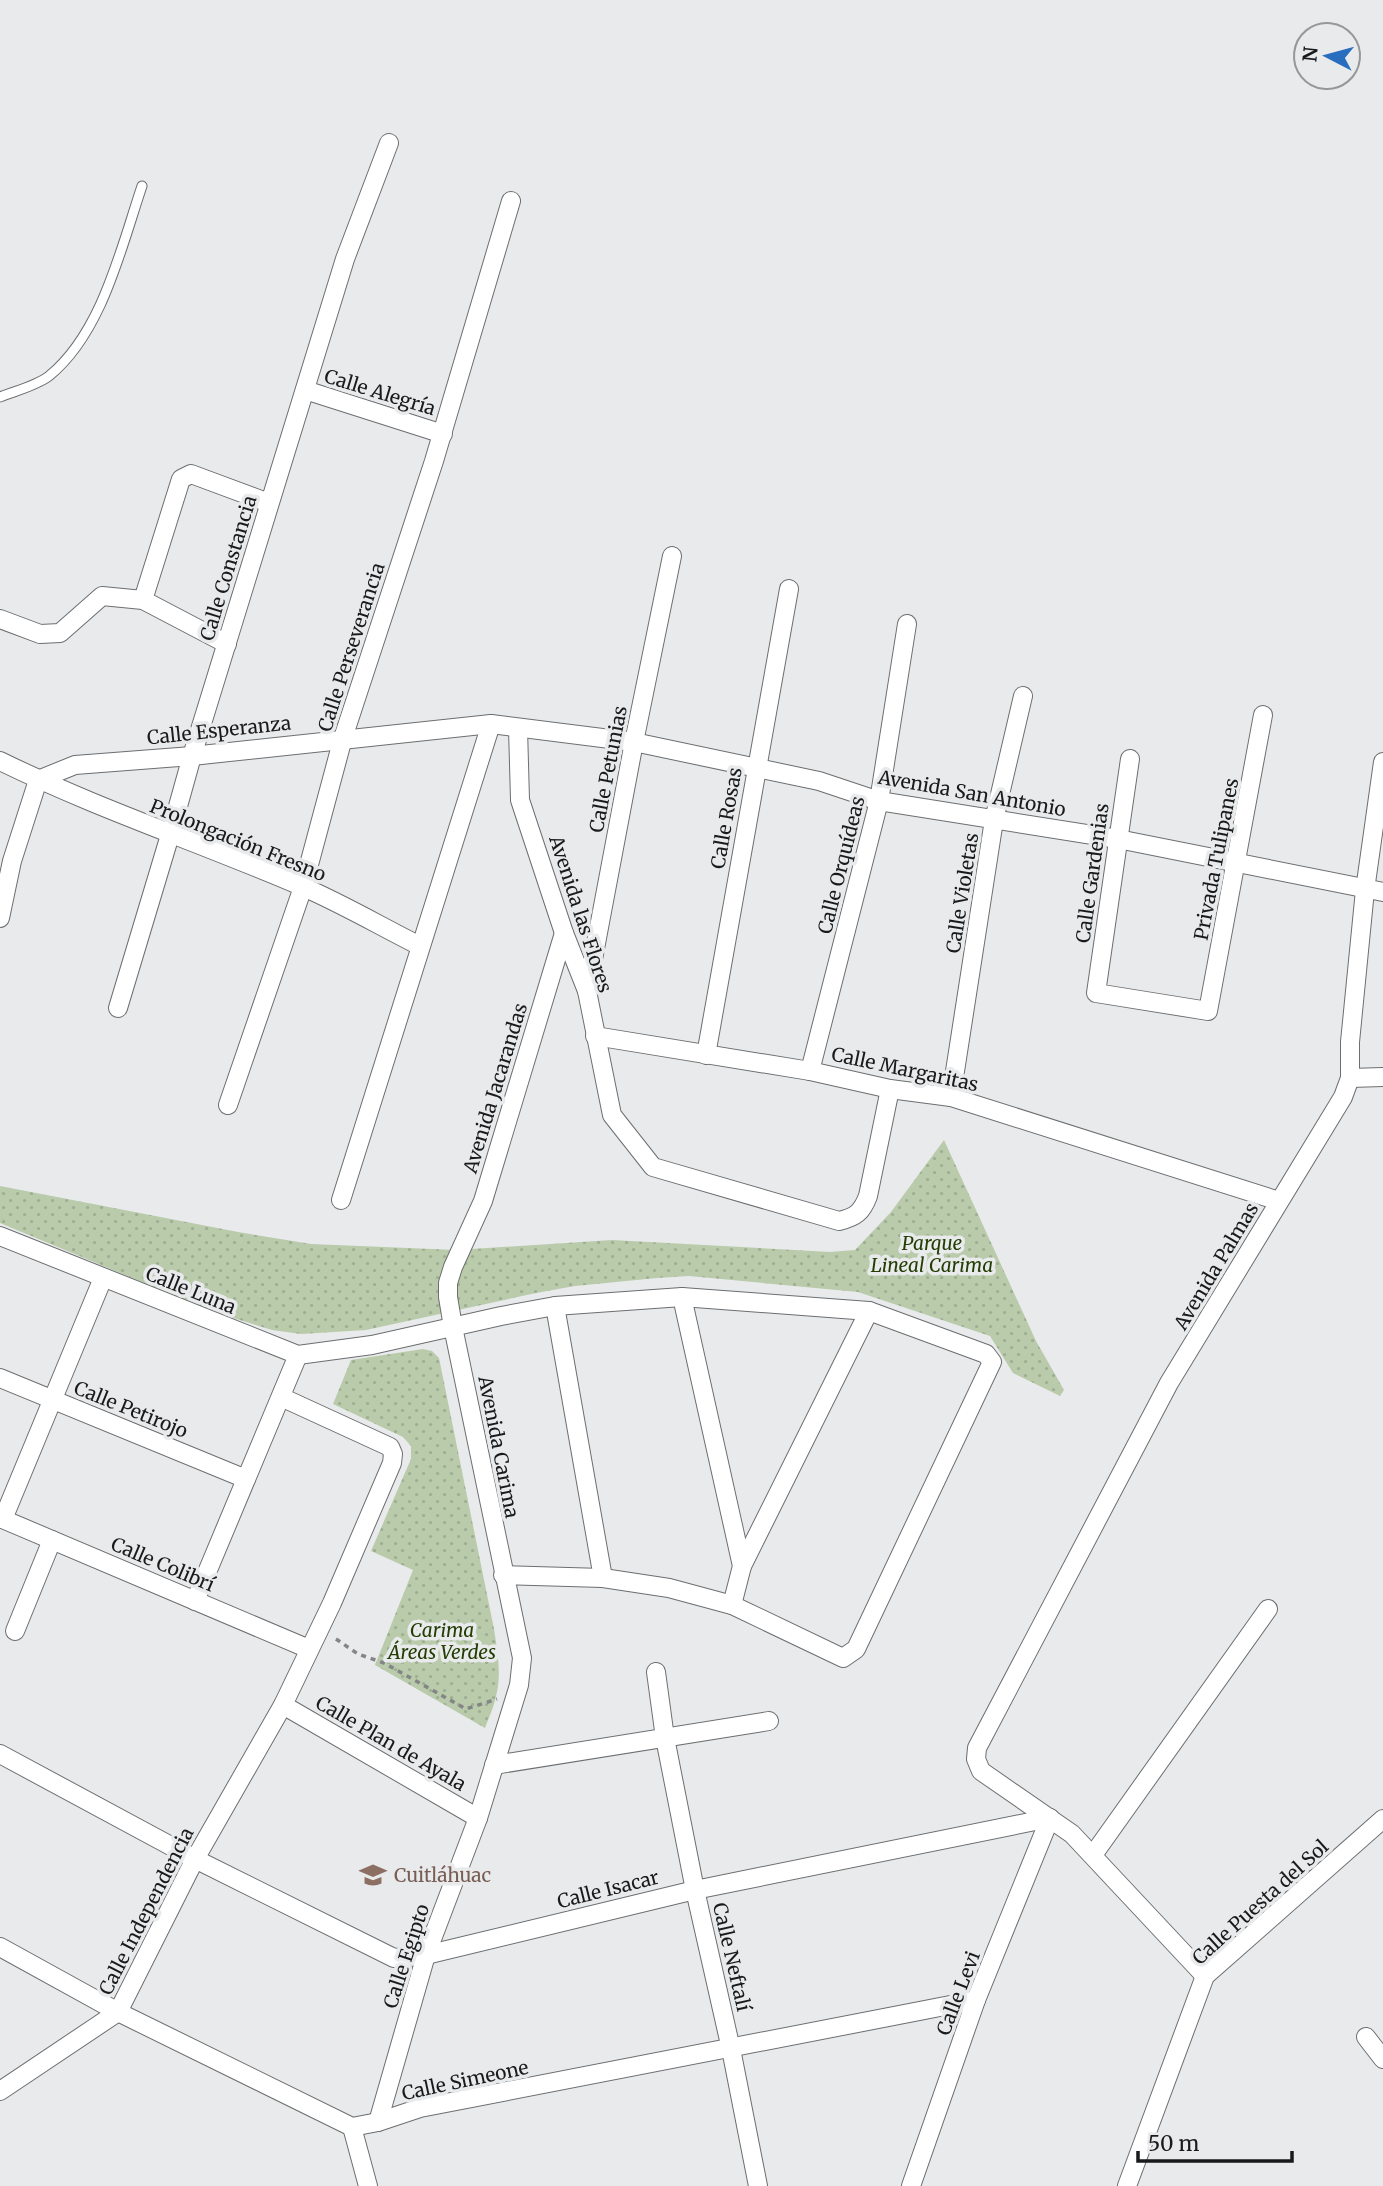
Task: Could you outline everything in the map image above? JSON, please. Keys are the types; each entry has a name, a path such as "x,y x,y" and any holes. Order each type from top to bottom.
{"street":[{"name":"Calle Constancia","path":"118,1008 191,756 345,258 389,144"},
{"name":"Calle Perseverancia","path":"228,1105 303,887 343,738 443,434 511,201"},
{"name":"Calle Alegría","path":"304,390 443,434"},
{"path":"143,600 181,479 191,474 269,503"},
{"name":"Calle Petunias","path":"587,992 672,556"},
{"name":"Calle Rosas","path":"706,1055 789,589"},
{"path":"0,619 40,634 60,634 102,596 143,600 227,644"},
{"name":"Calle Orquídeas","path":"810,1071 879,801 906,624"},
{"name":"Calle Violetas","path":"951,1097 994,820 1023,696"},
{"name":"Privada Tulipanes","path":"1208,1011 1264,715"},
{"path":"341,1200 491,724"},
{"name":"Calle Esperanza","path":"38,780 75,765 191,756 491,724"},
{"name":"Avenida San Antonio","path":"491,724 634,742 819,781 879,801 1118,839 1383,892"},
{"name":"Avenida las Flores","path":"518,728 520,800 564,933 587,992 612,1115 653,1167 839,1222 852,1218 862,1211 868,1196 890,1089"},
{"name":"Calle Gardenias","path":"1130,759 1096,993 1208,1011"},
{"name":"Prolongación Fresno","path":"0,761 38,780 170,835 303,887 420,946"},
{"name":"Avenida Palmas","path":"1050,1818 981,1770 976,1759 977,1748 1169,1383 1343,1097 1350,1078 1350,1042 1365,890 1383,771"},
{"path":"0,918 12,862 38,780"},
{"name":"Avenida Jacarandas","path":"453,1327 448,1283 483,1201 564,933"},
{"name":"Calle Margaritas","path":"595,1036 810,1071 890,1089 951,1097 1279,1201"},
{"path":"1350,1078 1383,1077"},
{"name":"Calle Luna","path":"0,1236 298,1355 372,1345 555,1306 682,1297 869,1311 986,1354 992,1362 856,1649 843,1658 732,1605"},
{"path":"1,1519 103,1278"},
{"path":"682,1297 742,1566"},
{"path":"555,1306 603,1578"},
{"path":"503,1575 603,1578 669,1588 732,1605 742,1566 869,1311"},
{"name":"Avenida Carima","path":"453,1327 522,1658 519,1685 513,1704"},
{"path":"195,1601 298,1355"},
{"name":"Calle Petirojo","path":"0,1378 246,1479"},
{"name":"Calle Independencia","path":"0,2091 118,2012 195,1859 282,1705 319,1629 392,1463 393,1454 390,1447 281,1396"},
{"name":"Calle Colibrí","path":"1,1519 309,1649"},
{"path":"15,1631 52,1540"},
{"path":"1093,1855 1268,1609"},
{"name":"Calle Neftalí","path":"656,1672 665,1738 758,2186"},
{"name":"Calle Egipto","path":"378,2122 426,1955 478,1818 513,1704"},
{"name":"Calle Plan de Ayala","path":"282,1705 478,1818"},
{"path":"494,1765 769,1721"},
{"name":"Calle Isacar","path":"0,1754 195,1859 394,1958 426,1955 695,1889 1050,1818"},
{"path":"1050,1818 1072,1834 1093,1855 1205,1976"},
{"name":"Calle Levi","path":"906,2185 976,2000 1050,1818"},
{"name":"Calle Puesta del Sol","path":"1127,2186 1205,1976 1383,1819"},
{"path":"0,1947 118,2012 352,2127 368,2186"},
{"name":"Calle Simeone","path":"352,2127 378,2122 420,2108 976,2000"},
{"path":"1366,2037 1383,2059"}],"lane":[{"path":"0,397 47,378 68,358 102,305 142,186"}],"path":[{"path":"319,1629 358,1654 384,1664 466,1709 494,1698 513,1704"}],"green space":[{"name":"Parque Lineal Carima","path":"944,1140 1036,1341 1064,1390 1060,1396 1013,1373 990,1336 858,1292 689,1276 657,1278 575,1286 366,1330 301,1334 272,1330 214,1312 0,1223 0,1186 311,1244 456,1250 612,1240 830,1252 855,1250 891,1212"},
{"name":"Carima Áreas Verdes","path":"423,1349 432,1351 439,1358 494,1629 499,1679 485,1728 375,1665 413,1570 371,1551 411,1459 411,1446 403,1437 333,1404 351,1360"}],"place":[{"name":"Cuitláhuac","path":"373,1875"}]}
